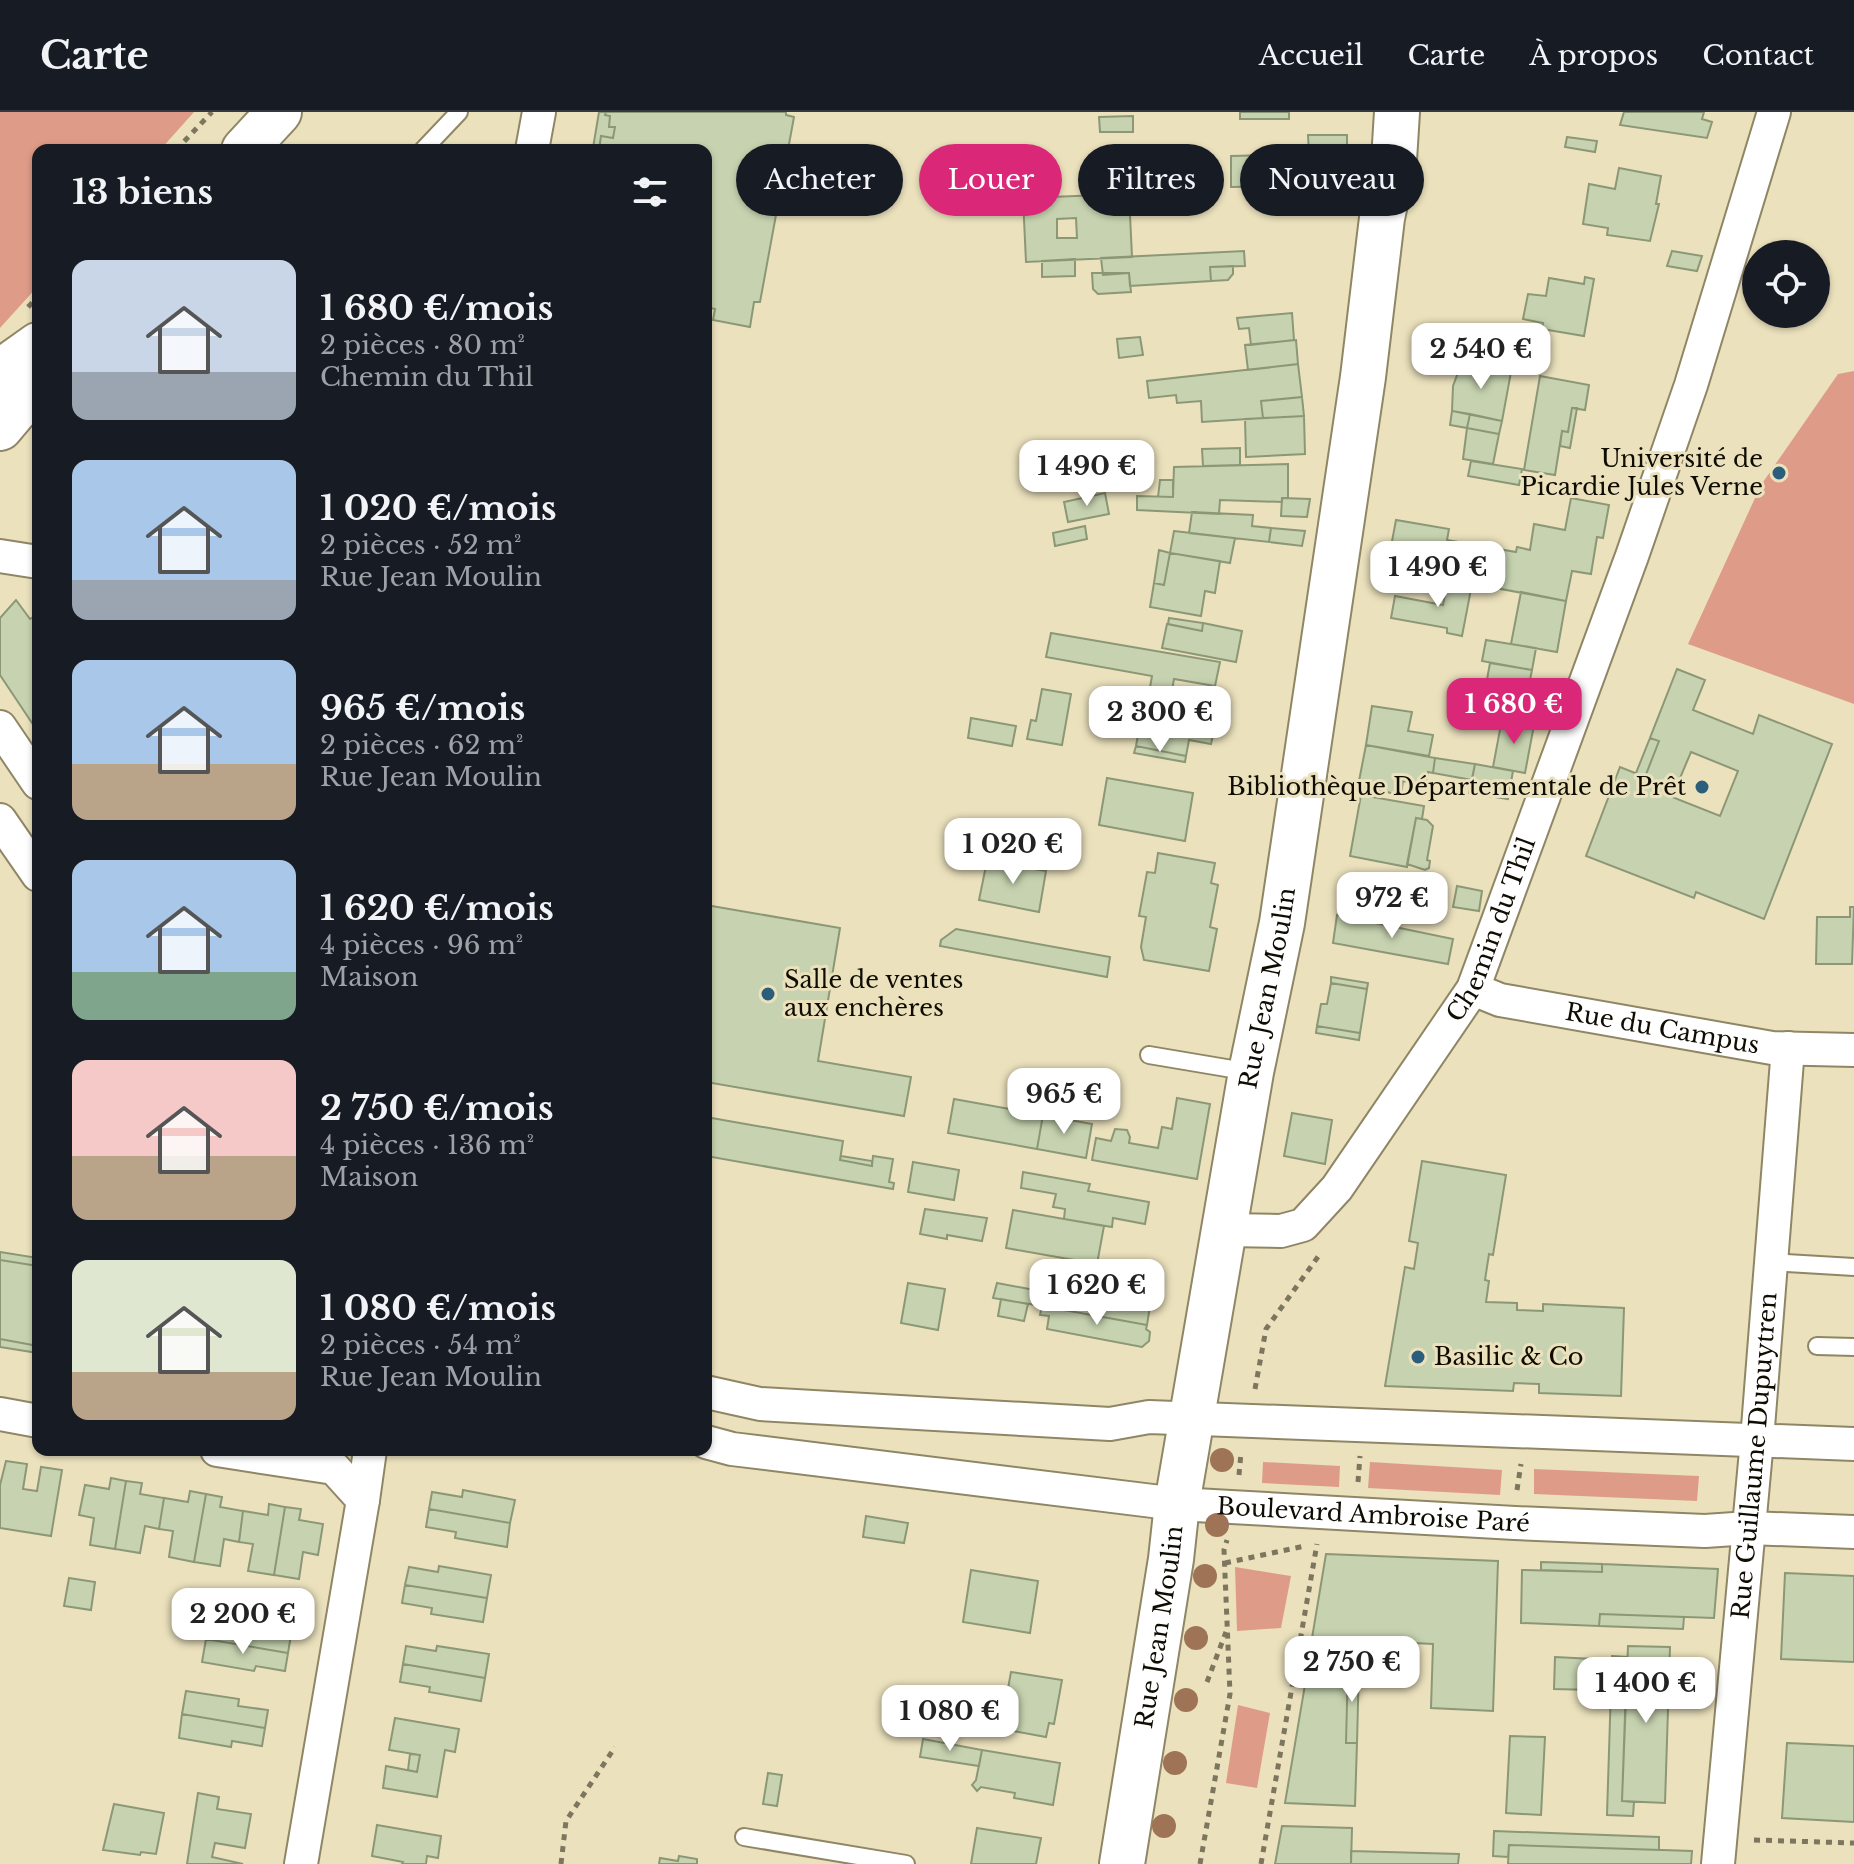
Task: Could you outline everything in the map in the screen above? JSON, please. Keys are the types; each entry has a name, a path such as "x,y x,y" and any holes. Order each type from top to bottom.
{"main road":[{"path":"250,144 279,112"},
{"name":"Rue Jean Moulin","path":"1122,1864 1177,1504 1251,1072 1282,923 1363,377 1382,218 1394,160 1397,112"},
{"path":"0,372 32,349"},
{"path":"0,428 32,390"}],"street":[{"path":"533,144 539,112"},
{"name":"Chemin du Thil","path":"1225,1230 1281,1231 1303,1225 1337,1188 1473,989 1691,385 1774,112"},
{"path":"0,727 32,774"},
{"path":"0,820 32,866"},
{"name":"Rue du Campus","path":"1473,989 1500,1000 1772,1048 1854,1050"},
{"name":"Rue Guillaume Dupuytren","path":"1720,1852 1788,1048"},
{"path":"712,1393 760,1404 1110,1424 1149,1417 1854,1444"},
{"path":"0,1414 32,1420"},
{"name":"Boulevard Ambroise Paré","path":"712,1444 732,1449 1177,1504 1705,1531 1749,1528 1854,1532"},
{"path":"256,1456 334,1468 363,1500"},
{"path":"301,1864 369,1456"}],"lane":[{"path":"429,144 459,112"},
{"path":"1149,1055 1251,1072"},
{"path":"1771,1262 1854,1267"},
{"path":"1817,1346 1854,1347"},
{"path":"744,1837 906,1864"}],"path":[{"path":"182,144 212,112"},
{"path":"1200,1864 1230,1694 1224,1550 1235,1507 1241,1451 1266,1329 1325,1246"},
{"path":"1202,1368 1230,1371 1255,1389 1269,1390"},
{"path":"1225,1563 1352,1539 1361,1453"},
{"path":"1507,1462 1521,1462 1515,1501"},
{"path":"1261,1864 1318,1544"},
{"path":"1207,1682 1227,1628"},
{"path":"561,1864 566,1821 615,1747"},
{"path":"1720,1852 1854,1843"}],"shaded area":[{"path":"0,112 194,112 165,144 32,144 32,293 0,328"},
{"path":"1854,371 1854,704 1688,644 1761,485 1838,374"},
{"path":"1263,1462 1340,1466 1339,1487 1262,1483"},
{"path":"1370,1462 1502,1470 1500,1495 1368,1488"},
{"path":"1534,1469 1699,1476 1697,1501 1534,1494"},
{"path":"1235,1567 1291,1576 1281,1628 1237,1631"},
{"path":"1238,1705 1270,1713 1257,1788 1226,1783"}],"building":[{"path":"599,112 606,112 605,115 610,116 609,127 615,127 613,138 601,136 600,144 594,144"},
{"path":"606,112 786,112 786,115 794,117 789,144 736,144 736,216 776,216 760,302 754,302 750,327 713,320 712,144 600,144 601,136 613,138 615,127 609,127 610,116 605,115"},
{"path":"1240,112 1289,112 1289,119 1240,119"},
{"path":"1624,112 1704,112 1702,119 1712,122 1707,138 1620,125"},
{"path":"1133,116 1133,132 1100,132 1099,117"},
{"path":"1308,135 1347,135 1347,144 1308,144"},
{"path":"1567,137 1597,141 1595,152 1565,147"},
{"path":"1231,156 1240,156 1240,187 1231,187"},
{"path":"1619,168 1661,176 1656,204 1659,204 1650,241 1607,235 1608,228 1583,224 1589,184 1615,189"},
{"path":"1078,196 1078,216 1130,216 1132,257 1026,262 1024,216 1062,216 1062,197","holes":["1076,218 1077,238 1057,238 1057,219"]},
{"path":"1244,251 1245,266 1210,267 1211,281 1130,286 1129,273 1103,275 1101,258"},
{"path":"1672,251 1702,256 1697,271 1667,266"},
{"path":"1075,259 1075,276 1042,277 1042,261"},
{"path":"1233,266 1233,274 1228,280 1211,281 1210,267"},
{"path":"1092,273 1129,273 1131,292 1098,294 1093,289"},
{"path":"1585,277 1594,279 1584,336 1542,329 1543,323 1523,319 1528,294 1546,296 1549,278 1584,284"},
{"path":"1292,313 1294,340 1251,345 1249,328 1239,329 1237,318"},
{"path":"1140,337 1143,355 1119,358 1117,339"},
{"path":"1296,340 1298,364 1248,370 1245,345"},
{"path":"1462,362 1511,372 1502,421 1452,411 1453,386"},
{"path":"1298,364 1302,397 1261,401 1263,418 1202,422 1201,401 1177,403 1176,395 1149,398 1147,381"},
{"path":"1540,376 1589,385 1585,410 1572,408 1568,432 1562,431 1555,475 1524,470"},
{"path":"1302,397 1304,416 1263,418 1261,401"},
{"path":"1572,408 1577,408 1570,448 1560,446 1562,431 1568,432"},
{"path":"1452,411 1470,414 1467,428 1450,425"},
{"path":"1470,414 1502,421 1499,434 1467,428"},
{"path":"1304,416 1305,454 1246,457 1245,419"},
{"path":"1467,428 1499,434 1493,464 1463,459"},
{"path":"1240,448 1240,465 1203,466 1202,449"},
{"path":"1471,461 1522,469 1519,485 1468,476"},
{"path":"1288,464 1288,498 1282,498 1282,502 1220,500 1219,514 1137,510 1137,496 1173,497 1174,467"},
{"path":"1160,480 1173,480 1173,497 1158,497"},
{"path":"1105,493 1109,514 1068,522 1064,502"},
{"path":"1282,498 1310,499 1307,517 1281,516"},
{"path":"1571,498 1609,505 1603,538 1597,537 1591,574 1572,571 1566,601 1387,568 1396,520 1449,529 1447,540 1516,552 1517,547 1530,550 1534,524 1565,530"},
{"path":"1192,512 1253,515 1252,526 1271,528 1269,542 1189,533"},
{"path":"1085,526 1087,539 1055,546 1053,533"},
{"path":"1271,528 1305,531 1302,546 1269,542"},
{"path":"1174,531 1235,538 1230,563 1170,553"},
{"path":"1159,550 1170,553 1164,585 1154,583"},
{"path":"1170,553 1220,561 1215,593 1205,591 1201,616 1150,607 1154,583 1164,585"},
{"path":"1448,579 1472,584 1462,636 1447,633 1447,628 1391,618 1395,596 1443,605"},
{"path":"1521,592 1566,601 1557,652 1511,644"},
{"path":"16,600 32,618 32,723 0,675 0,618"},
{"path":"1169,618 1203,623 1202,631 1168,624"},
{"path":"1203,623 1242,631 1236,662 1162,648 1167,624 1202,631"},
{"path":"1051,633 1220,662 1215,686 1174,679 1171,696 1149,693 1152,676 1046,657"},
{"path":"1486,640 1536,648 1532,670 1482,661"},
{"path":"1490,663 1532,670 1523,714 1482,707"},
{"path":"1677,669 1705,680 1693,710 1753,734 1759,715 1832,744 1764,919 1696,892 1694,898 1586,856 1620,767 1645,777 1659,741 1650,738","holes":["1691,752 1738,771 1720,816 1672,797"]},
{"path":"1042,689 1071,694 1062,745 1027,739 1031,720 1036,721"},
{"path":"1372,706 1412,712 1408,731 1433,735 1429,756 1366,745"},
{"path":"1143,707 1216,721 1211,744 1189,740 1186,756 1136,746"},
{"path":"1482,707 1523,714 1522,723 1481,714"},
{"path":"971,718 1016,726 1012,746 968,738"},
{"path":"1502,719 1534,725 1525,773 1493,767"},
{"path":"1650,738 1659,741 1645,777 1636,773"},
{"path":"1366,745 1435,758 1433,773 1428,772 1425,785 1403,781 1401,795 1358,786"},
{"path":"1136,746 1186,756 1185,762 1134,753"},
{"path":"1435,758 1475,764 1472,780 1433,773"},
{"path":"1475,764 1513,771 1508,799 1469,793"},
{"path":"1107,778 1193,793 1185,841 1099,825"},
{"path":"1361,795 1424,806 1422,819 1416,818 1407,867 1350,856"},
{"path":"1416,818 1427,820 1433,826 1427,860 1430,861 1429,868 1425,870 1407,864"},
{"path":"1004,826 1053,834 1050,849 1001,840"},
{"path":"1158,853 1215,863 1211,883 1218,885 1210,927 1217,929 1209,971 1144,960 1141,947 1146,917 1139,916 1147,872 1155,873"},
{"path":"987,861 1046,871 1039,912 979,900"},
{"path":"1457,886 1482,891 1479,911 1453,907"},
{"name":"Salle de ventes aux enchères","path":"712,906 840,928 818,1061 911,1077 904,1116 712,1083"},
{"path":"1850,907 1854,907 1852,964 1816,964 1817,917 1850,917"},
{"path":"1337,915 1453,939 1448,964 1333,943"},
{"path":"956,929 1110,957 1107,977 940,946 941,940"},
{"path":"1331,977 1368,983 1367,989 1331,983"},
{"path":"1331,983 1367,989 1360,1033 1317,1026 1321,1004 1327,1004"},
{"path":"1317,1026 1360,1033 1359,1040 1316,1033"},
{"path":"1177,1098 1210,1104 1197,1179 1092,1160 1096,1138 1111,1141 1115,1129 1127,1130 1129,1143 1158,1148 1162,1127 1172,1129"},
{"path":"954,1099 1043,1115 1037,1149 948,1133"},
{"path":"1292,1113 1332,1120 1325,1164 1284,1156"},
{"path":"1043,1115 1092,1124 1086,1158 1037,1149"},
{"path":"712,1118 843,1141 840,1160 872,1166 873,1156 893,1159 889,1182 894,1183 893,1189 712,1157"},
{"path":"841,1156 872,1161 872,1166 840,1160"},
{"path":"1422,1161 1506,1175 1493,1255 1489,1254 1486,1302 1517,1303 1517,1310 1543,1311 1543,1304 1624,1308 1621,1396 1539,1393 1539,1384 1514,1383 1513,1391 1385,1386 1405,1267 1414,1269 1418,1243 1409,1241"},
{"path":"913,1162 959,1170 954,1200 908,1192"},
{"path":"1023,1172 1090,1184 1088,1191 1149,1202 1145,1224 1113,1218 1112,1227 1064,1219 1065,1209 1053,1207 1056,1194 1021,1188"},
{"path":"925,1209 987,1218 982,1241 920,1234"},
{"path":"1013,1210 1104,1226 1097,1264 1006,1248"},
{"path":"0,1252 32,1257 32,1265 0,1260"},
{"path":"0,1260 32,1265 32,1345 0,1339"},
{"path":"1099,1278 1153,1287 1147,1325 1092,1315"},
{"path":"908,1283 945,1289 938,1330 901,1323"},
{"path":"997,1283 1056,1294 1053,1308 993,1298"},
{"path":"1001,1299 1028,1304 1024,1321 998,1316"},
{"path":"1042,1306 1147,1325 1149,1341 1142,1347 1047,1329 1049,1316 1040,1315"},
{"path":"0,1339 32,1345 32,1352 0,1347"},
{"path":"6,1461 27,1464 23,1489 37,1491 41,1467 62,1470 51,1536 0,1528 0,1485"},
{"path":"111,1478 126,1481 115,1549 90,1545 94,1518 79,1515 85,1485 109,1489"},
{"path":"126,1481 142,1483 140,1494 164,1498 159,1529 145,1526 140,1553 115,1549"},
{"path":"463,1490 515,1500 510,1523 429,1509 432,1492 462,1497"},
{"path":"190,1491 206,1494 194,1562 169,1557 173,1531 159,1529 164,1498 188,1502"},
{"path":"206,1494 222,1497 220,1507 243,1511 239,1542 224,1539 220,1566 194,1562"},
{"path":"269,1504 285,1507 274,1575 248,1571 253,1544 239,1542 243,1511 268,1515"},
{"path":"285,1507 301,1509 299,1520 323,1524 318,1555 303,1552 299,1579 274,1575"},
{"path":"429,1509 510,1523 507,1547 455,1538 456,1532 426,1527"},
{"path":"866,1516 908,1523 904,1543 863,1537"},
{"path":"1326,1554 1498,1561 1493,1711 1431,1708 1433,1644 1312,1638"},
{"path":"1541,1562 1602,1564 1602,1572 1541,1570"},
{"path":"1602,1564 1718,1569 1714,1618 1600,1614 1599,1626 1521,1623 1522,1570 1602,1572"},
{"path":"439,1566 491,1575 487,1598 405,1585 409,1567 438,1572"},
{"path":"971,1570 1038,1581 1030,1633 963,1622"},
{"path":"1785,1573 1854,1576 1854,1662 1781,1659"},
{"path":"69,1578 95,1582 91,1610 64,1606"},
{"path":"405,1585 487,1598 483,1622 431,1614 432,1608 402,1603"},
{"path":"1600,1614 1684,1617 1683,1629 1599,1626"},
{"path":"210,1616 263,1624 262,1630 291,1635 288,1653 206,1639"},
{"path":"206,1639 288,1653 285,1671 256,1666 254,1671 202,1662"},
{"path":"406,1646 436,1651 437,1646 489,1654 485,1678 403,1664"},
{"path":"1628,1646 1670,1647 1665,1803 1622,1801"},
{"path":"1612,1656 1627,1657 1622,1801 1634,1802 1633,1816 1607,1815"},
{"path":"1555,1657 1593,1659 1592,1690 1554,1689"},
{"path":"1309,1661 1348,1662 1346,1743 1357,1743 1355,1806 1285,1803"},
{"path":"403,1664 485,1678 481,1701 429,1692 430,1687 400,1682"},
{"path":"1348,1665 1359,1665 1357,1743 1346,1743"},
{"path":"1011,1672 1062,1680 1054,1724 1049,1723 1046,1737 1002,1729 1002,1726 993,1724 988,1716 990,1700 999,1694 1007,1694"},
{"path":"186,1691 239,1699 238,1706 268,1710 265,1728 182,1714"},
{"path":"182,1714 265,1728 262,1746 232,1741 231,1747 179,1738"},
{"path":"395,1718 459,1729 455,1752 445,1750 437,1797 383,1788 386,1766 417,1772 420,1755 389,1750"},
{"path":"1510,1736 1545,1737 1541,1815 1506,1813"},
{"path":"923,1739 982,1750 979,1766 920,1757"},
{"path":"1787,1743 1854,1746 1854,1822 1782,1818"},
{"path":"982,1750 1060,1763 1053,1805 1014,1798 1015,1793 981,1787 977,1791 972,1785 976,1780"},
{"path":"410,1754 420,1755 417,1772 408,1770"},
{"path":"768,1773 782,1775 777,1806 763,1804"},
{"path":"198,1793 219,1797 217,1809 251,1814 245,1848 215,1843 212,1857 243,1864 187,1864"},
{"path":"114,1804 164,1813 156,1854 103,1850"},
{"path":"377,1825 441,1836 438,1858 427,1856 426,1864 402,1864 372,1856"},
{"path":"1282,1826 1352,1828 1351,1864 1275,1864"},
{"path":"977,1828 1041,1838 1036,1864 971,1864"},
{"path":"1494,1831 1659,1837 1659,1850 1509,1845 1508,1857 1493,1856"},
{"path":"1509,1845 1692,1851 1691,1864 1508,1864"},
{"path":"1351,1851 1459,1854 1458,1864 1351,1864"},
{"path":"679,1856 697,1859 697,1864 659,1864 660,1858 678,1861"}],"place":[{"name":"Université de Picardie Jules Verne","path":"1779,473"},
{"name":"Bibliothèque Départementale de Prêt","path":"1702,787"},
{"name":"Salle de ventes aux enchères","path":"768,994"},
{"name":"Basilic & Co","path":"1418,1357"}]}
